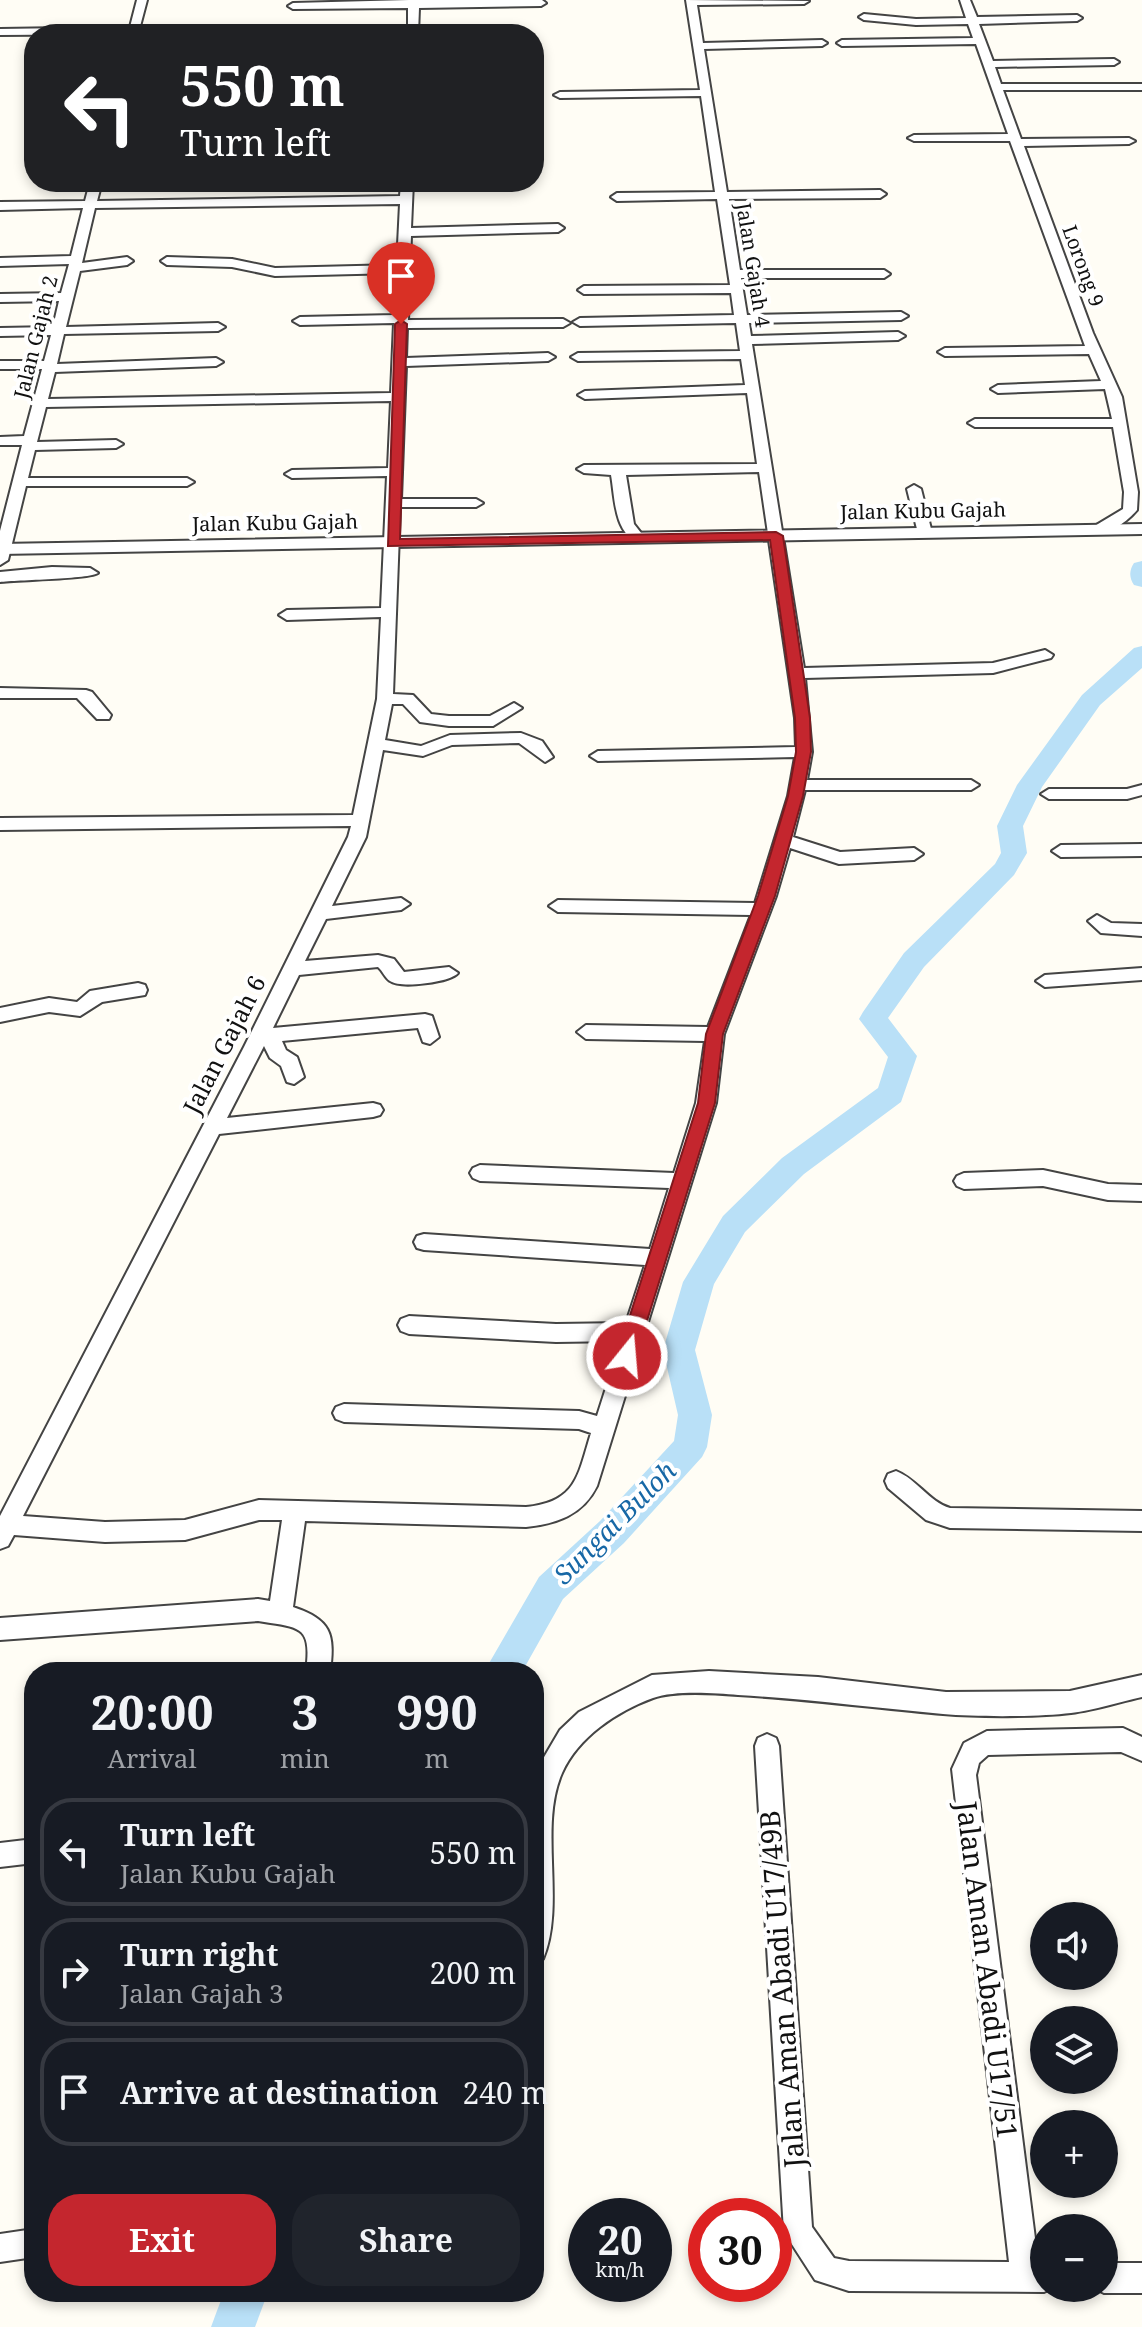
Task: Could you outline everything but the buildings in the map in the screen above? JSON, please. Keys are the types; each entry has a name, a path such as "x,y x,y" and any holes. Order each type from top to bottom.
{"street":[{"path":"136,24 142,0"},
{"name":"Lorong 9","path":"965,0 1109,385 1119,423 1131,492 1130,510 1119,520 1095,530"},
{"path":"691,1 804,1"},
{"name":"Jalan Gajah 4","path":"295,1513 546,1516 562,1512 586,1486 706,1103 715,1034 762,909 798,785 804,752 796,673 691,1"},
{"path":"293,6 414,2 541,3"},
{"path":"413,24 414,2"},
{"path":"864,17 916,22 1077,18"},
{"path":"0,32 24,32"},
{"path":"842,43 980,41"},
{"path":"698,46 822,43"},
{"path":"988,64 1114,62"},
{"path":"999,94 1142,87"},
{"path":"560,95 706,93"},
{"path":"999,94 1106,98"},
{"path":"914,138 1129,141"},
{"name":"Jalan Gajah 2","path":"1,553 6,514 20,482 93,192"},
{"name":"Jalan Gajah 6","path":"3,1532 213,1127 263,1037 357,837 385,699 406,192"},
{"path":"617,197 880,194"},
{"path":"0,206 406,200"},
{"path":"405,232 558,228"},
{"path":"0,262 75,264 127,261"},
{"path":"167,261 232,263 275,272 403,269"},
{"path":"734,274 884,274"},
{"path":"584,290 736,289"},
{"path":"0,298 67,297"},
{"path":"580,322 901,316"},
{"path":"300,321 563,323"},
{"path":"0,332 218,327"},
{"path":"745,340 898,336"},
{"path":"945,352 1094,350"},
{"path":"578,357 747,355"},
{"path":"400,362 548,357"},
{"path":"0,365 216,362"},
{"path":"998,389 1109,385"},
{"path":"585,395 753,389"},
{"path":"40,403 398,397"},
{"path":"975,423 1119,423"},
{"path":"0,441 116,444"},
{"path":"584,469 765,468"},
{"path":"618,471 627,525 638,538"},
{"path":"292,474 395,472"},
{"path":"20,482 187,482"},
{"path":"914,489 925,533"},
{"path":"394,503 476,503"},
{"name":"Jalan Kubu Gajah","path":"1,553 1135,529"},
{"path":"0,577 52,572 90,573"},
{"path":"287,615 390,612"},
{"path":"796,673 993,668 1045,655"},
{"path":"0,693 77,693 86,695 103,715"},
{"path":"385,699 407,699 426,718 449,721 493,721 514,708"},
{"path":"378,744 423,751 461,739 521,738 536,745 545,757"},
{"path":"598,756 804,752"},
{"path":"798,785 971,785"},
{"path":"1049,794 1127,794 1142,790"},
{"path":"0,824 361,820"},
{"path":"783,840 839,858 914,854"},
{"path":"1061,851 1142,850"},
{"path":"321,913 401,904"},
{"path":"558,906 762,909"},
{"path":"1097,921 1107,929 1142,930"},
{"path":"293,969 378,961 388,964 395,976 402,979 449,973"},
{"path":"1045,981 1142,974"},
{"path":"0,1015 49,1005 80,1009 97,996 138,990"},
{"path":"263,1037 425,1021 430,1037"},
{"path":"586,1032 715,1034"},
{"path":"263,1037 290,1062 294,1077"},
{"path":"213,1127 373,1110"},
{"path":"480,1173 682,1181"},
{"path":"964,1181 1043,1178 1108,1192 1142,1193"},
{"path":"424,1242 657,1258"},
{"path":"409,1325 556,1333 634,1332"},
{"path":"344,1413 579,1420 604,1428"},
{"path":"896,1481 934,1513 950,1518 1142,1521"},
{"path":"3,1532 185,1530 259,1510 295,1513 280,1614"},
{"path":"0,1629 258,1610 280,1614 312,1626 320,1640 319,1662"},
{"path":"544,1801 549,1772 569,1738 588,1720 652,1686 709,1682 818,1688 946,1703 1070,1702 1142,1686"},
{"name":"Jalan Aman Abadi U17/51","path":"1030,2242 963,1775 966,1759 974,1748 987,1743 1123,1740 1142,1749"},
{"name":"Jalan Aman Abadi U17/49B","path":"767,1746 798,2232 825,2270 849,2276 1030,2277"},
{"path":"0,1855 24,1852"},
{"path":"0,2248 24,2244"},
{"path":"1118,2278 1142,2278"}],"waterway":[{"name":"Sungai Buloh","path":"1142,568 1142,580"},
{"name":"Sungai Buloh","path":"508,1662 551,1588 612,1532 690,1447 695,1415 679,1350 699,1282 734,1224 793,1166 891,1094 903,1056 873,1019 914,960 1005,869 1014,853 1010,826 1030,785 1091,700 1142,653"},
{"name":"Sungai Buloh","path":"233,2327 242,2302"}],"route":[{"path":"401,324 393,543 776,536 803,718 804,752 796,796 767,896 715,1034 706,1103 627,1356"}]}
